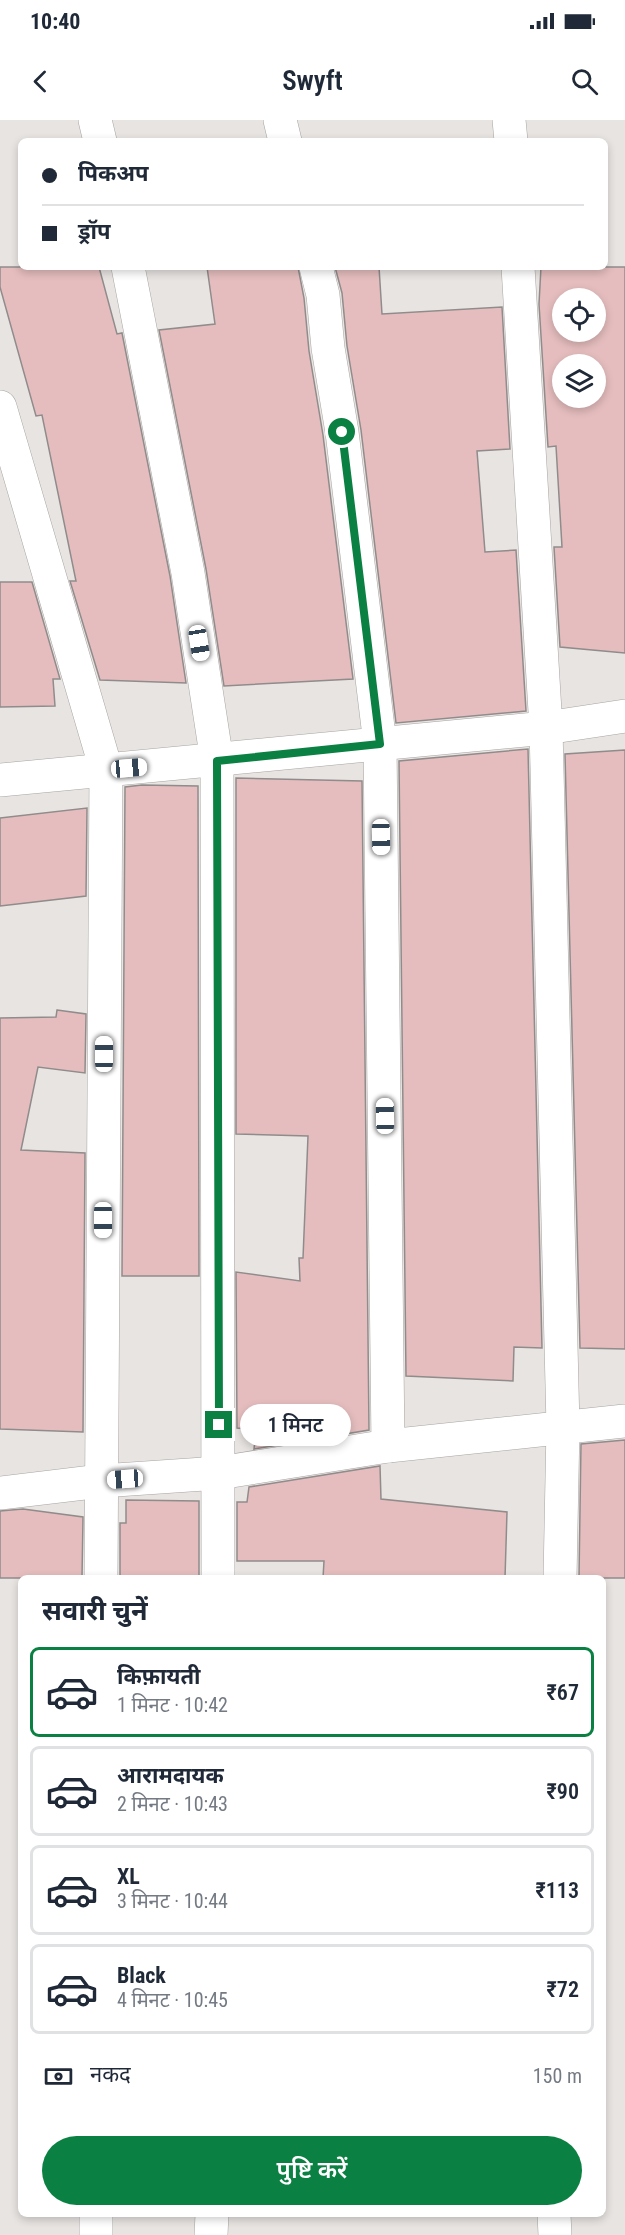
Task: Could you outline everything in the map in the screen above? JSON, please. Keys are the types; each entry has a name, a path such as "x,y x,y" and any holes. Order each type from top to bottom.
{"street":[{"path":"95,120 99,138"},
{"path":"280,120 284,138"},
{"path":"509,120 510,138"},
{"path":"129,270 188,573 217,761 218,1575"},
{"path":"317,270 323,295 328,348 342,432 380,744 388,1446"},
{"path":"518,270 546,728 563,1427 560,1575"},
{"path":"0,407 106,770 101,1575"},
{"path":"0,780 546,728 625,716"},
{"path":"0,1493 101,1481 219,1473 388,1446 625,1421"},
{"path":"96,2217 96,2235"},
{"path":"212,2217 212,2235"},
{"path":"554,2217 555,2235"}],"building":[{"path":"0,267 18,267 18,270 100,270 117,334 122,333 170,576 186,683 100,680 70,581 76,581 42,415 36,416 0,287"},
{"path":"608,267 625,267 625,653 560,647 554,547 562,547 556,446 548,447 539,304 541,270 608,270"},
{"path":"207,270 299,270 323,435 353,679 224,686 206,569 159,330 215,324"},
{"path":"336,270 379,270 382,314 502,307 510,449 477,451 485,552 516,550 526,711 396,723 342,293"},
{"path":"0,582 32,582 60,679 53,679 55,706 0,707"},
{"path":"528,749 542,1348 514,1347 513,1381 406,1376 399,761"},
{"path":"625,750 625,1349 580,1348 565,754"},
{"path":"236,778 362,781 369,1430 254,1449 256,1430 237,1428 236,1272 300,1281 299,1258 303,1258 308,1136 236,1134"},
{"path":"198,786 199,1276 122,1276 125,787"},
{"path":"87,808 86,896 0,906 0,818"},
{"path":"57,1010 86,1014 85,1073 38,1067 21,1150 85,1153 83,1432 0,1429 0,1018 56,1017"},
{"path":"625,1440 625,1578 579,1575 581,1444"},
{"path":"380,1466 381,1499 507,1512 505,1575 323,1575 324,1561 237,1561 237,1502 247,1502 249,1487"},
{"path":"126,1500 199,1501 199,1575 120,1575 120,1523 126,1523"},
{"path":"23,1509 83,1517 82,1575 18,1575 18,1578 0,1578 0,1511"}],"route":[{"path":"219,1425 217,761 380,744 342,432"}]}
